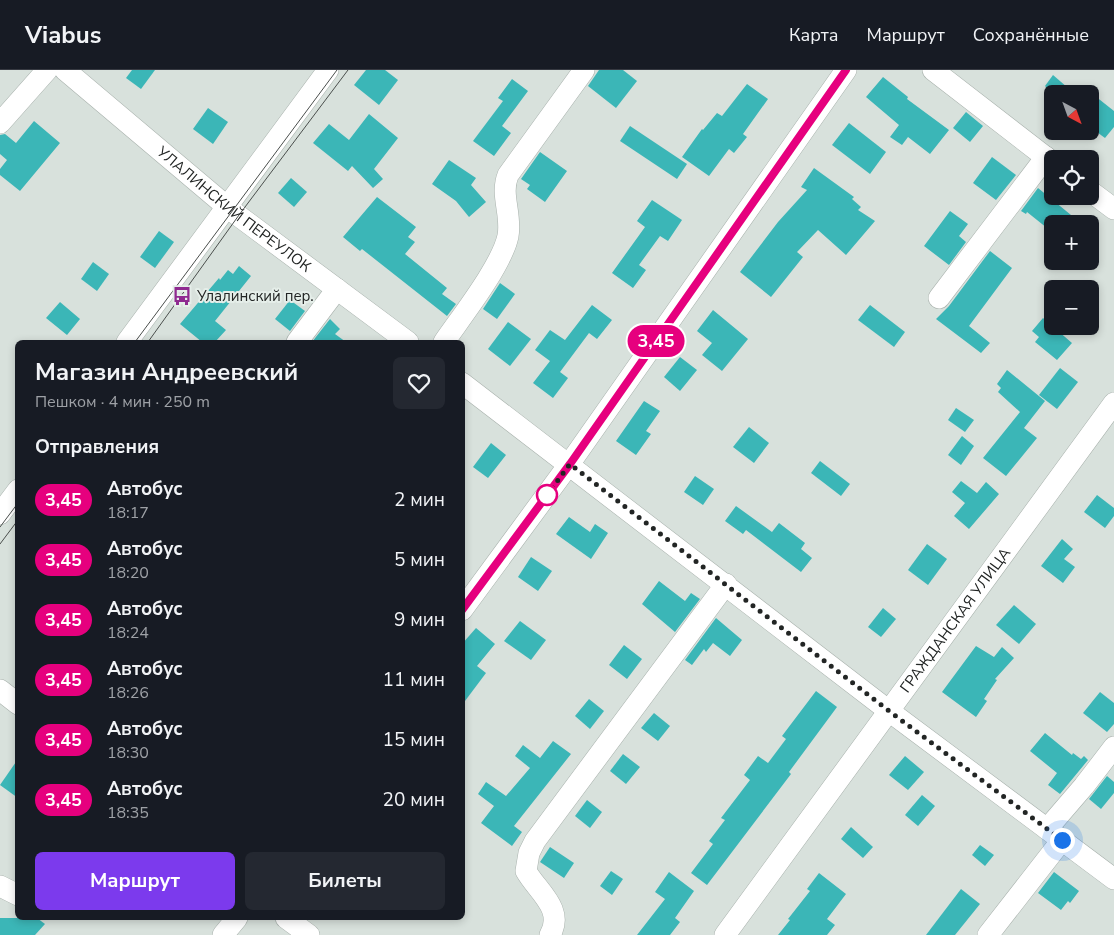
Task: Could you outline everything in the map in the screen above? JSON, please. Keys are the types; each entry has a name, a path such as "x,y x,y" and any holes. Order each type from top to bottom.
{"street":[{"path":"0,123 47,70"},
{"name":"УЛАЛИНСКИЙ ПЕРЕУЛОК","path":"65,70 227,206 405,340"},
{"path":"128,340 328,70"},
{"path":"445,340 502,253 509,227 504,190 508,175 584,70"},
{"path":"465,606 570,464 846,70"},
{"path":"933,70 1044,156"},
{"path":"939,298 1044,166"},
{"path":"1099,198 1114,209"},
{"path":"298,340 337,289"},
{"path":"465,385 570,464 889,711 1114,879"},
{"name":"ГРАЖДАНСКАЯ УЛИЦА","path":"725,935 1114,403"},
{"path":"0,514 15,494"},
{"path":"550,935 555,916 546,896 526,871 535,841 726,584"},
{"path":"0,690 15,702"},
{"path":"988,935 1079,792 1114,747"},
{"path":"0,886 15,894"},
{"path":"223,935 235,920"},
{"path":"289,920 308,935"}],"building":[{"path":"132,70 155,70 141,89 126,78"},
{"path":"366,70 385,70 398,80 379,105 354,85"},
{"path":"599,70 623,70 637,81 616,108 588,86"},
{"path":"1053,75 1065,85 1046,85"},
{"path":"883,77 908,97 907,99 949,130 930,154 908,137 902,145 890,137 899,125 866,97"},
{"path":"512,79 528,91 502,126 511,133 494,156 473,141 503,101 498,98"},
{"path":"747,84 768,99 743,134 747,137 734,153 729,149 709,176 682,157 702,129 717,113 722,116"},
{"path":"1099,99 1114,111 1114,127 1105,138 1099,134"},
{"path":"208,108 228,122 213,144 193,129"},
{"path":"966,112 983,126 970,142 953,128"},
{"path":"369,114 398,138 374,169 383,179 373,188 352,166 348,171 313,143 329,124 349,140"},
{"path":"34,121 60,143 20,191 0,175 0,169 7,160 0,154 0,135 5,134 16,143"},
{"path":"849,123 886,152 870,174 832,145"},
{"path":"630,126 687,164 677,179 620,141"},
{"path":"540,152 567,171 545,202 527,189 530,185 521,179"},
{"path":"992,157 1016,175 996,200 973,183"},
{"path":"449,160 476,178 471,185 486,202 469,217 456,201 432,184"},
{"path":"814,168 854,197 852,199 861,207 858,210 875,221 846,255 818,230 797,252 803,257 771,297 740,272 778,222 807,190 801,187"},
{"path":"291,178 307,192 294,207 278,193"},
{"path":"1038,188 1044,193 1044,205 1059,205 1071,215 1044,215 1044,226 1027,212 1026,214 1021,211"},
{"path":"377,197 416,227 408,237 415,242 405,254 447,288 442,294 456,304 447,316 362,249 360,251 343,237"},
{"path":"652,200 682,220 668,241 660,236 639,265 646,270 633,288 612,273 645,227 637,221"},
{"path":"950,211 968,224 959,236 966,242 949,265 924,246"},
{"path":"159,231 174,242 155,268 140,257"},
{"path":"990,251 1012,268 969,326 990,343 981,353 936,319 949,306"},
{"path":"93,262 109,274 97,291 81,279"},
{"path":"239,266 251,276 215,321 226,330 217,340 200,340 180,324 219,278 220,280 228,270 233,274"},
{"path":"500,283 515,294 497,319 483,309"},
{"path":"290,300 305,311 290,331 275,319"},
{"path":"60,302 80,319 67,335 46,318"},
{"path":"592,305 612,320 597,339 589,333 560,372 568,378 553,398 533,383 550,361 535,350 550,330 565,340"},
{"path":"870,305 905,332 894,347 858,320"},
{"path":"713,310 748,339 722,371 702,355 712,343 697,331"},
{"path":"1043,318 1044,335 1063,335 1072,343 1057,360 1035,342 1039,337 1032,331"},
{"path":"330,319 340,329 335,334 343,340 314,340"},
{"path":"508,322 531,339 510,366 488,349"},
{"path":"680,357 697,370 680,391 664,377"},
{"path":"1060,368 1078,382 1057,409 1039,395"},
{"path":"1007,370 1045,401 1024,428 1037,438 1006,476 983,458 1020,412 998,392 1001,388 997,384"},
{"path":"644,401 660,411 646,431 651,434 636,455 616,441"},
{"path":"956,408 974,420 965,432 948,420"},
{"path":"749,427 769,443 754,463 733,447"},
{"path":"962,436 974,446 961,465 948,455"},
{"path":"491,443 506,455 488,478 473,467"},
{"path":"820,461 850,484 841,496 811,473"},
{"path":"695,476 714,489 703,505 684,492"},
{"path":"961,481 977,493 986,482 999,494 969,529 954,516 965,503 952,492"},
{"path":"1097,495 1114,508 1114,516 1105,528 1084,512"},
{"path":"736,506 772,532 779,523 805,543 801,549 812,558 801,572 746,530 743,534 725,521"},
{"path":"569,517 590,532 595,524 608,533 591,559 556,534"},
{"path":"1062,539 1073,549 1064,559 1075,567 1063,583 1041,566"},
{"path":"927,544 947,559 928,585 908,570"},
{"path":"531,557 552,571 538,591 518,577"},
{"path":"659,581 685,601 691,593 700,599 675,632 642,604"},
{"path":"1014,605 1036,624 1019,644 996,625"},
{"path":"883,608 896,619 881,637 868,627"},
{"path":"716,618 742,640 730,656 713,643 706,652 704,649 692,665 685,660"},
{"path":"520,621 546,640 531,660 504,641"},
{"path":"476,628 495,644 477,666 486,673 465,701 465,641"},
{"path":"624,645 642,659 627,679 609,665"},
{"path":"976,646 994,657 1002,647 1014,658 995,679 997,680 984,699 987,701 976,717 942,692"},
{"path":"816,691 837,707 789,772 791,774 707,885 691,873 713,844 709,841 725,820 721,818 750,780 744,775 758,756 768,763 786,739 782,736"},
{"path":"1100,692 1114,703 1114,724 1107,732 1083,713"},
{"path":"589,699 604,711 590,729 575,716"},
{"path":"654,713 670,726 658,741 641,728"},
{"path":"1045,733 1072,755 1073,753 1081,759 1084,756 1088,760 1060,794 1048,785 1057,773 1030,751"},
{"path":"553,741 571,754 514,826 522,832 512,846 481,823 494,806 478,794 486,782 506,796 530,768 515,756 523,745 540,758"},
{"path":"623,754 640,767 626,784 610,771"},
{"path":"905,756 924,772 908,790 889,775"},
{"path":"15,763 15,796 0,785"},
{"path":"1107,776 1114,782 1114,793 1101,809 1089,799"},
{"path":"922,795 935,806 918,826 905,815"},
{"path":"587,800 602,812 590,828 575,816"},
{"path":"851,827 873,847 863,858 841,839"},
{"path":"980,845 994,855 985,866 972,855"},
{"path":"550,847 574,863 564,878 540,862"},
{"path":"611,871 623,879 612,895 600,886"},
{"path":"669,872 694,891 675,918 680,922 670,935 637,935 665,899 655,892"},
{"path":"1054,872 1079,891 1070,903 1068,901 1061,910 1038,893"},
{"path":"819,873 846,894 827,919 835,925 827,935 778,935 810,891 807,889"},
{"path":"961,889 980,904 955,935 926,935"},
{"path":"0,918 40,920 45,924 35,935 0,935"}],"tram line":[{"path":"136,340 337,70"},
{"path":"149,340 239,215 348,70"},
{"path":"0,527 15,507"},
{"path":"0,544 15,524"}],"bus line":[{"name":"3,45","path":"465,606 570,464 846,70"}],"place":[{"name":"Улалинский пер.","path":"182,296"}],"route":[{"path":"547,495 570,464 889,711 1062,840"}]}
